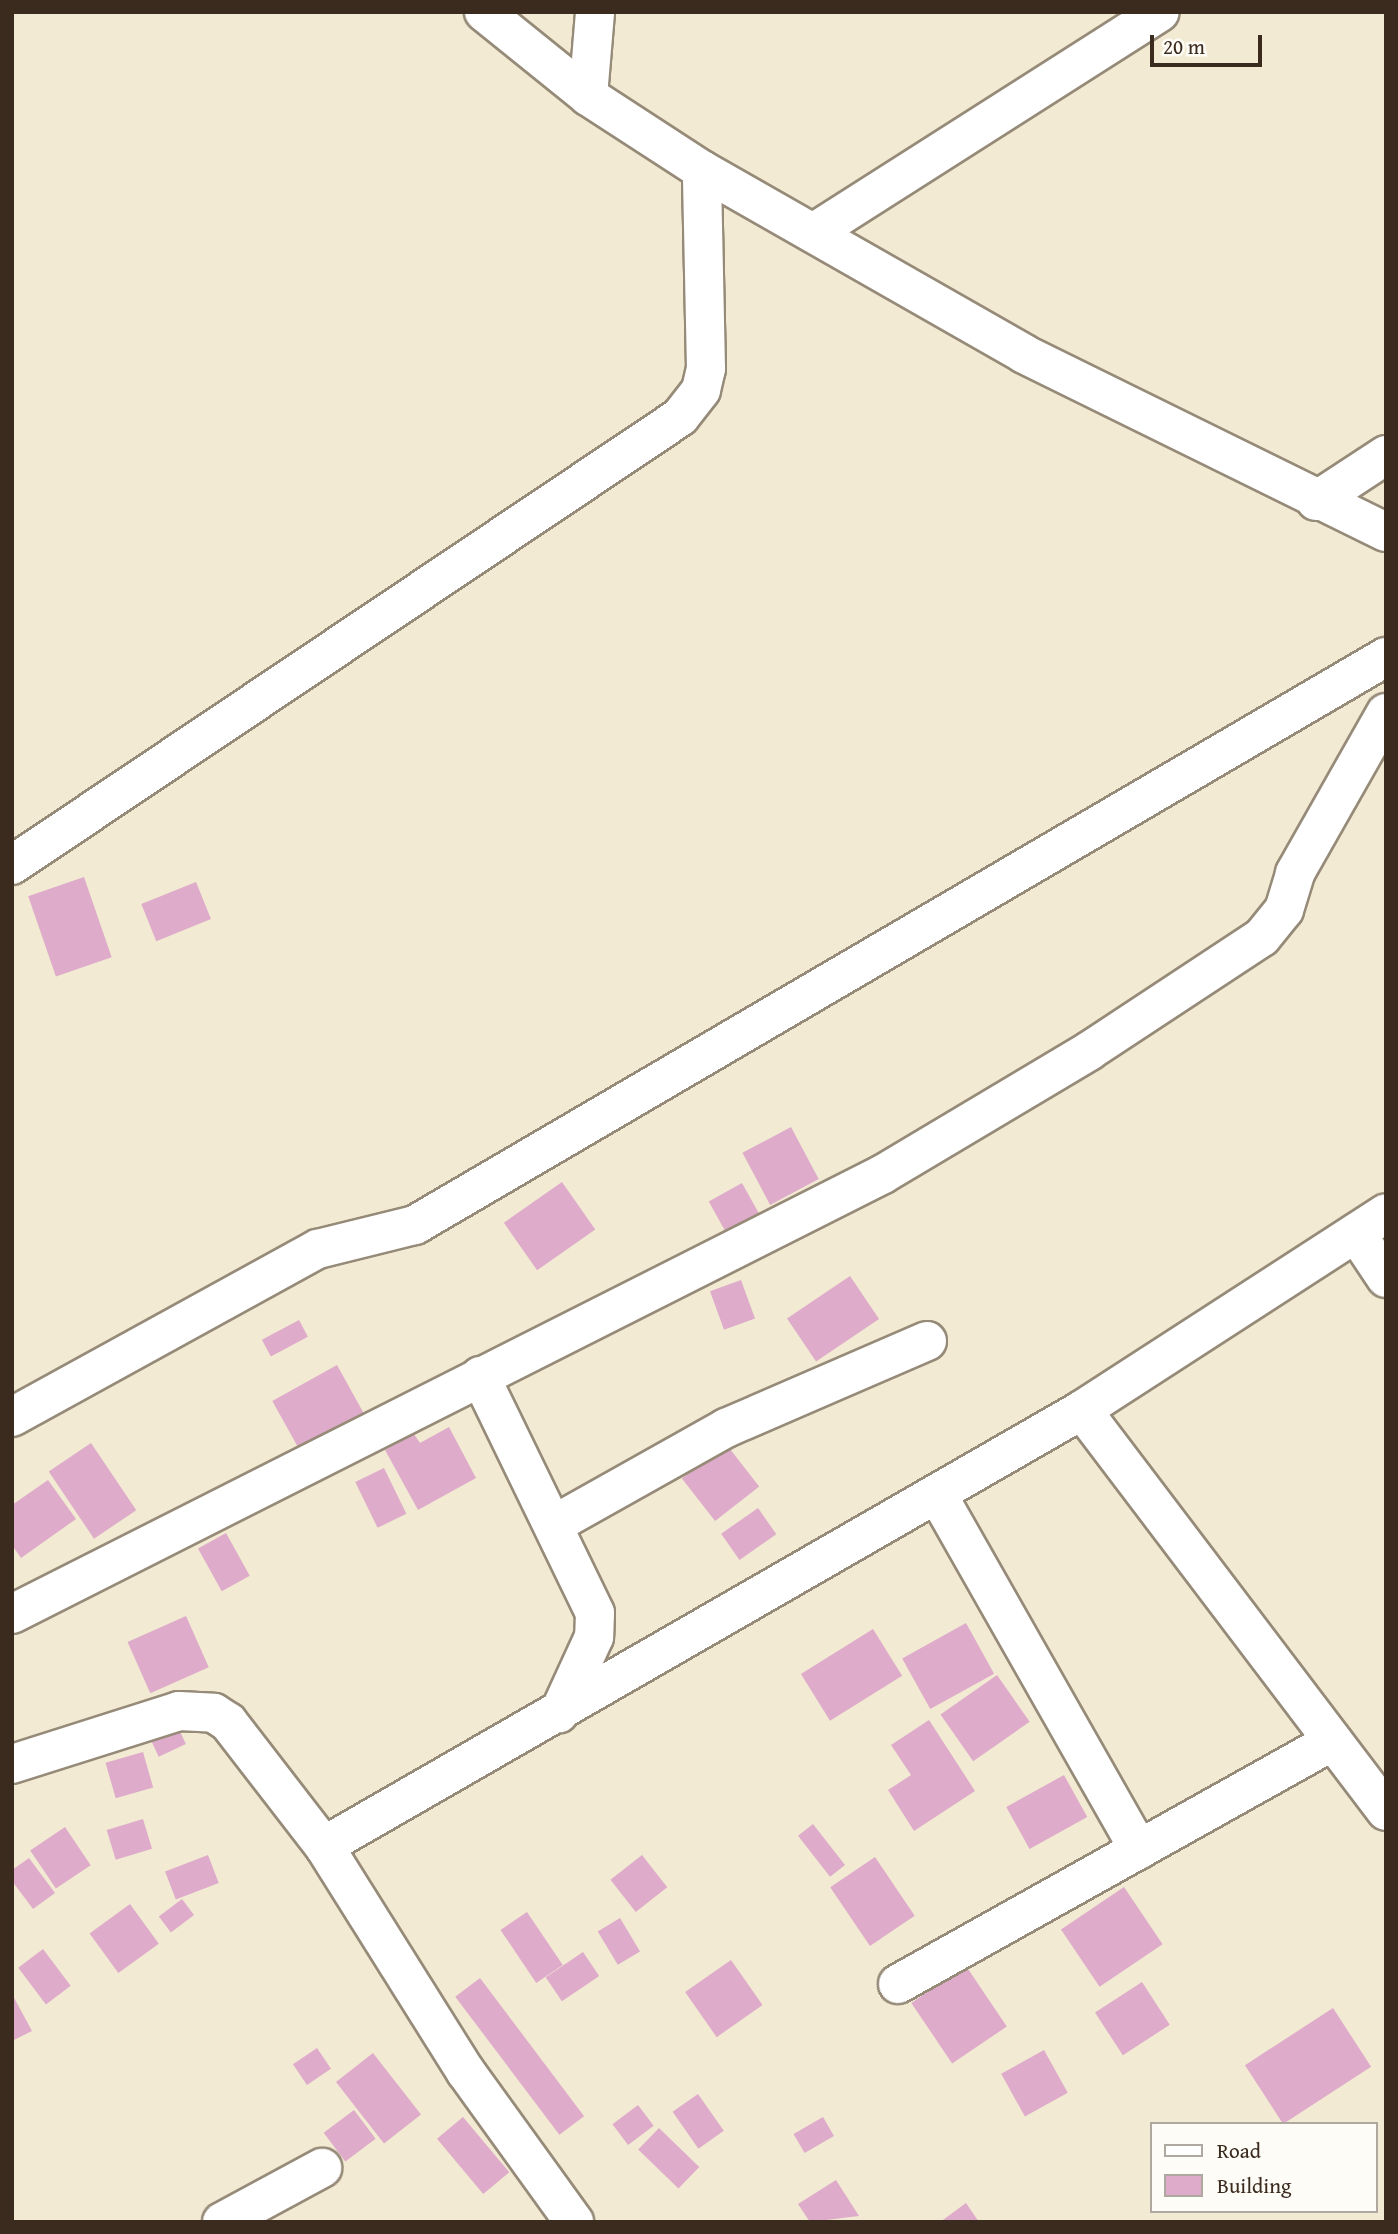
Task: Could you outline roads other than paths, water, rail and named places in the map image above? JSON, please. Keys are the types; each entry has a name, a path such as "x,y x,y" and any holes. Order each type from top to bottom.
{"street":[{"path":"484,12 588,96 702,170 1037,360 1316,501 1386,532"},
{"path":"588,96 594,12"},
{"path":"813,233 1160,12"},
{"path":"12,865 686,410 706,369 702,170"},
{"path":"1316,501 1386,455"},
{"path":"12,1417 318,1249 415,1225 1386,657"},
{"path":"12,1614 961,1133 1262,937 1284,910 1295,873 1386,713"},
{"path":"324,1846 1082,1410 1371,1223 1386,1278"},
{"path":"555,1524 726,1428 927,1341"},
{"path":"480,1376 555,1524 595,1613 594,1637 559,1713"},
{"path":"1082,1410 1386,1811"},
{"path":"937,1494 1139,1850"},
{"path":"12,1764 179,1711 214,1713 244,1737 324,1846 466,2072 574,2222"},
{"path":"898,1984 1333,1741"},
{"path":"222,2222 322,2168"}]}
